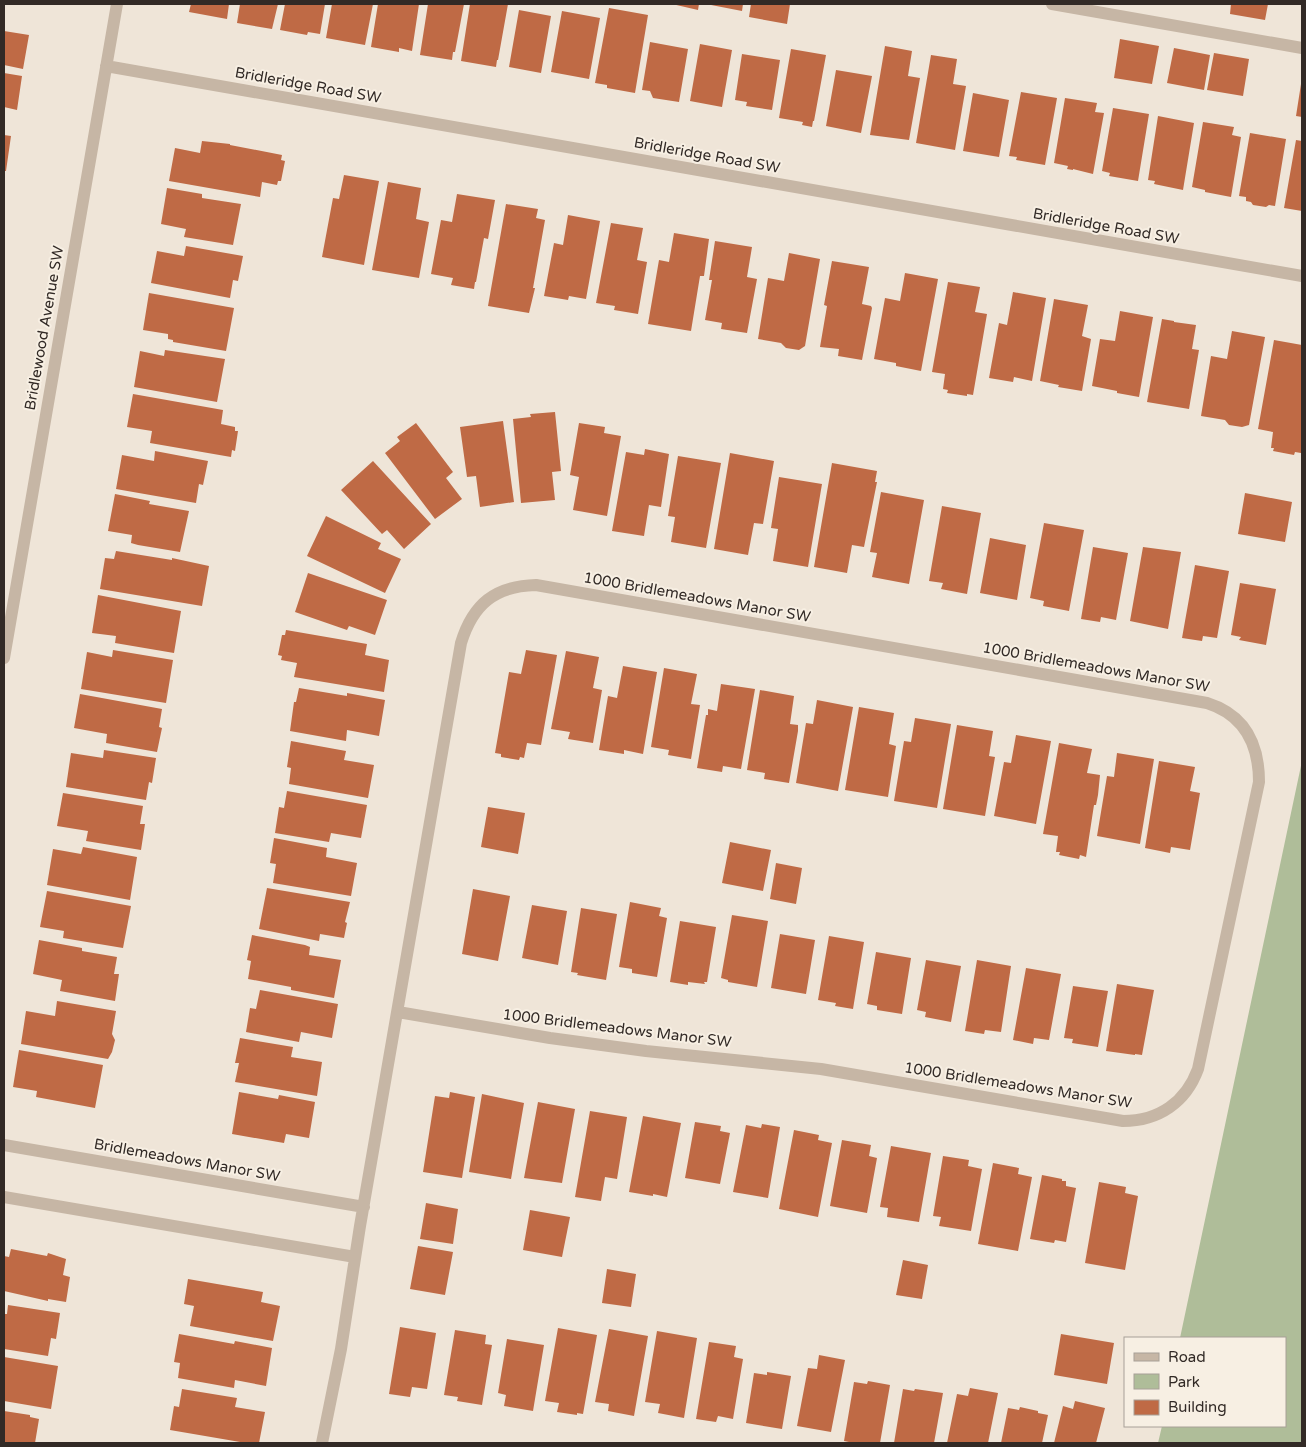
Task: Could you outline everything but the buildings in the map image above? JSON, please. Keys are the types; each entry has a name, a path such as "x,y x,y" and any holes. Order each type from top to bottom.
{"street":[{"name":"Bridlewood Avenue SW","path":"4,658 117,4"},
{"path":"1052,4 1302,48"},
{"name":"Bridleridge Road SW","path":"106,66 1302,276"},
{"name":"1000 Bridlemeadows Manor SW","path":"322,1443 341,1349 360,1226 461,643 473,613 483,602 507,588 536,585 1207,703 1223,710 1239,722 1247,731 1257,754 1259,782 1198,1069 1193,1081 1179,1100 1161,1113 1149,1118 1135,1121 1123,1120 821,1069 646,1051 550,1038 398,1012"},
{"name":"Bridlemeadows Manor SW","path":"4,1145 364,1207"},
{"path":"4,1197 355,1257"}],"green space":[{"path":"1302,761 1302,1443 1158,1443 1162,1427 1286,1427 1286,1337 1180,1337"}]}
